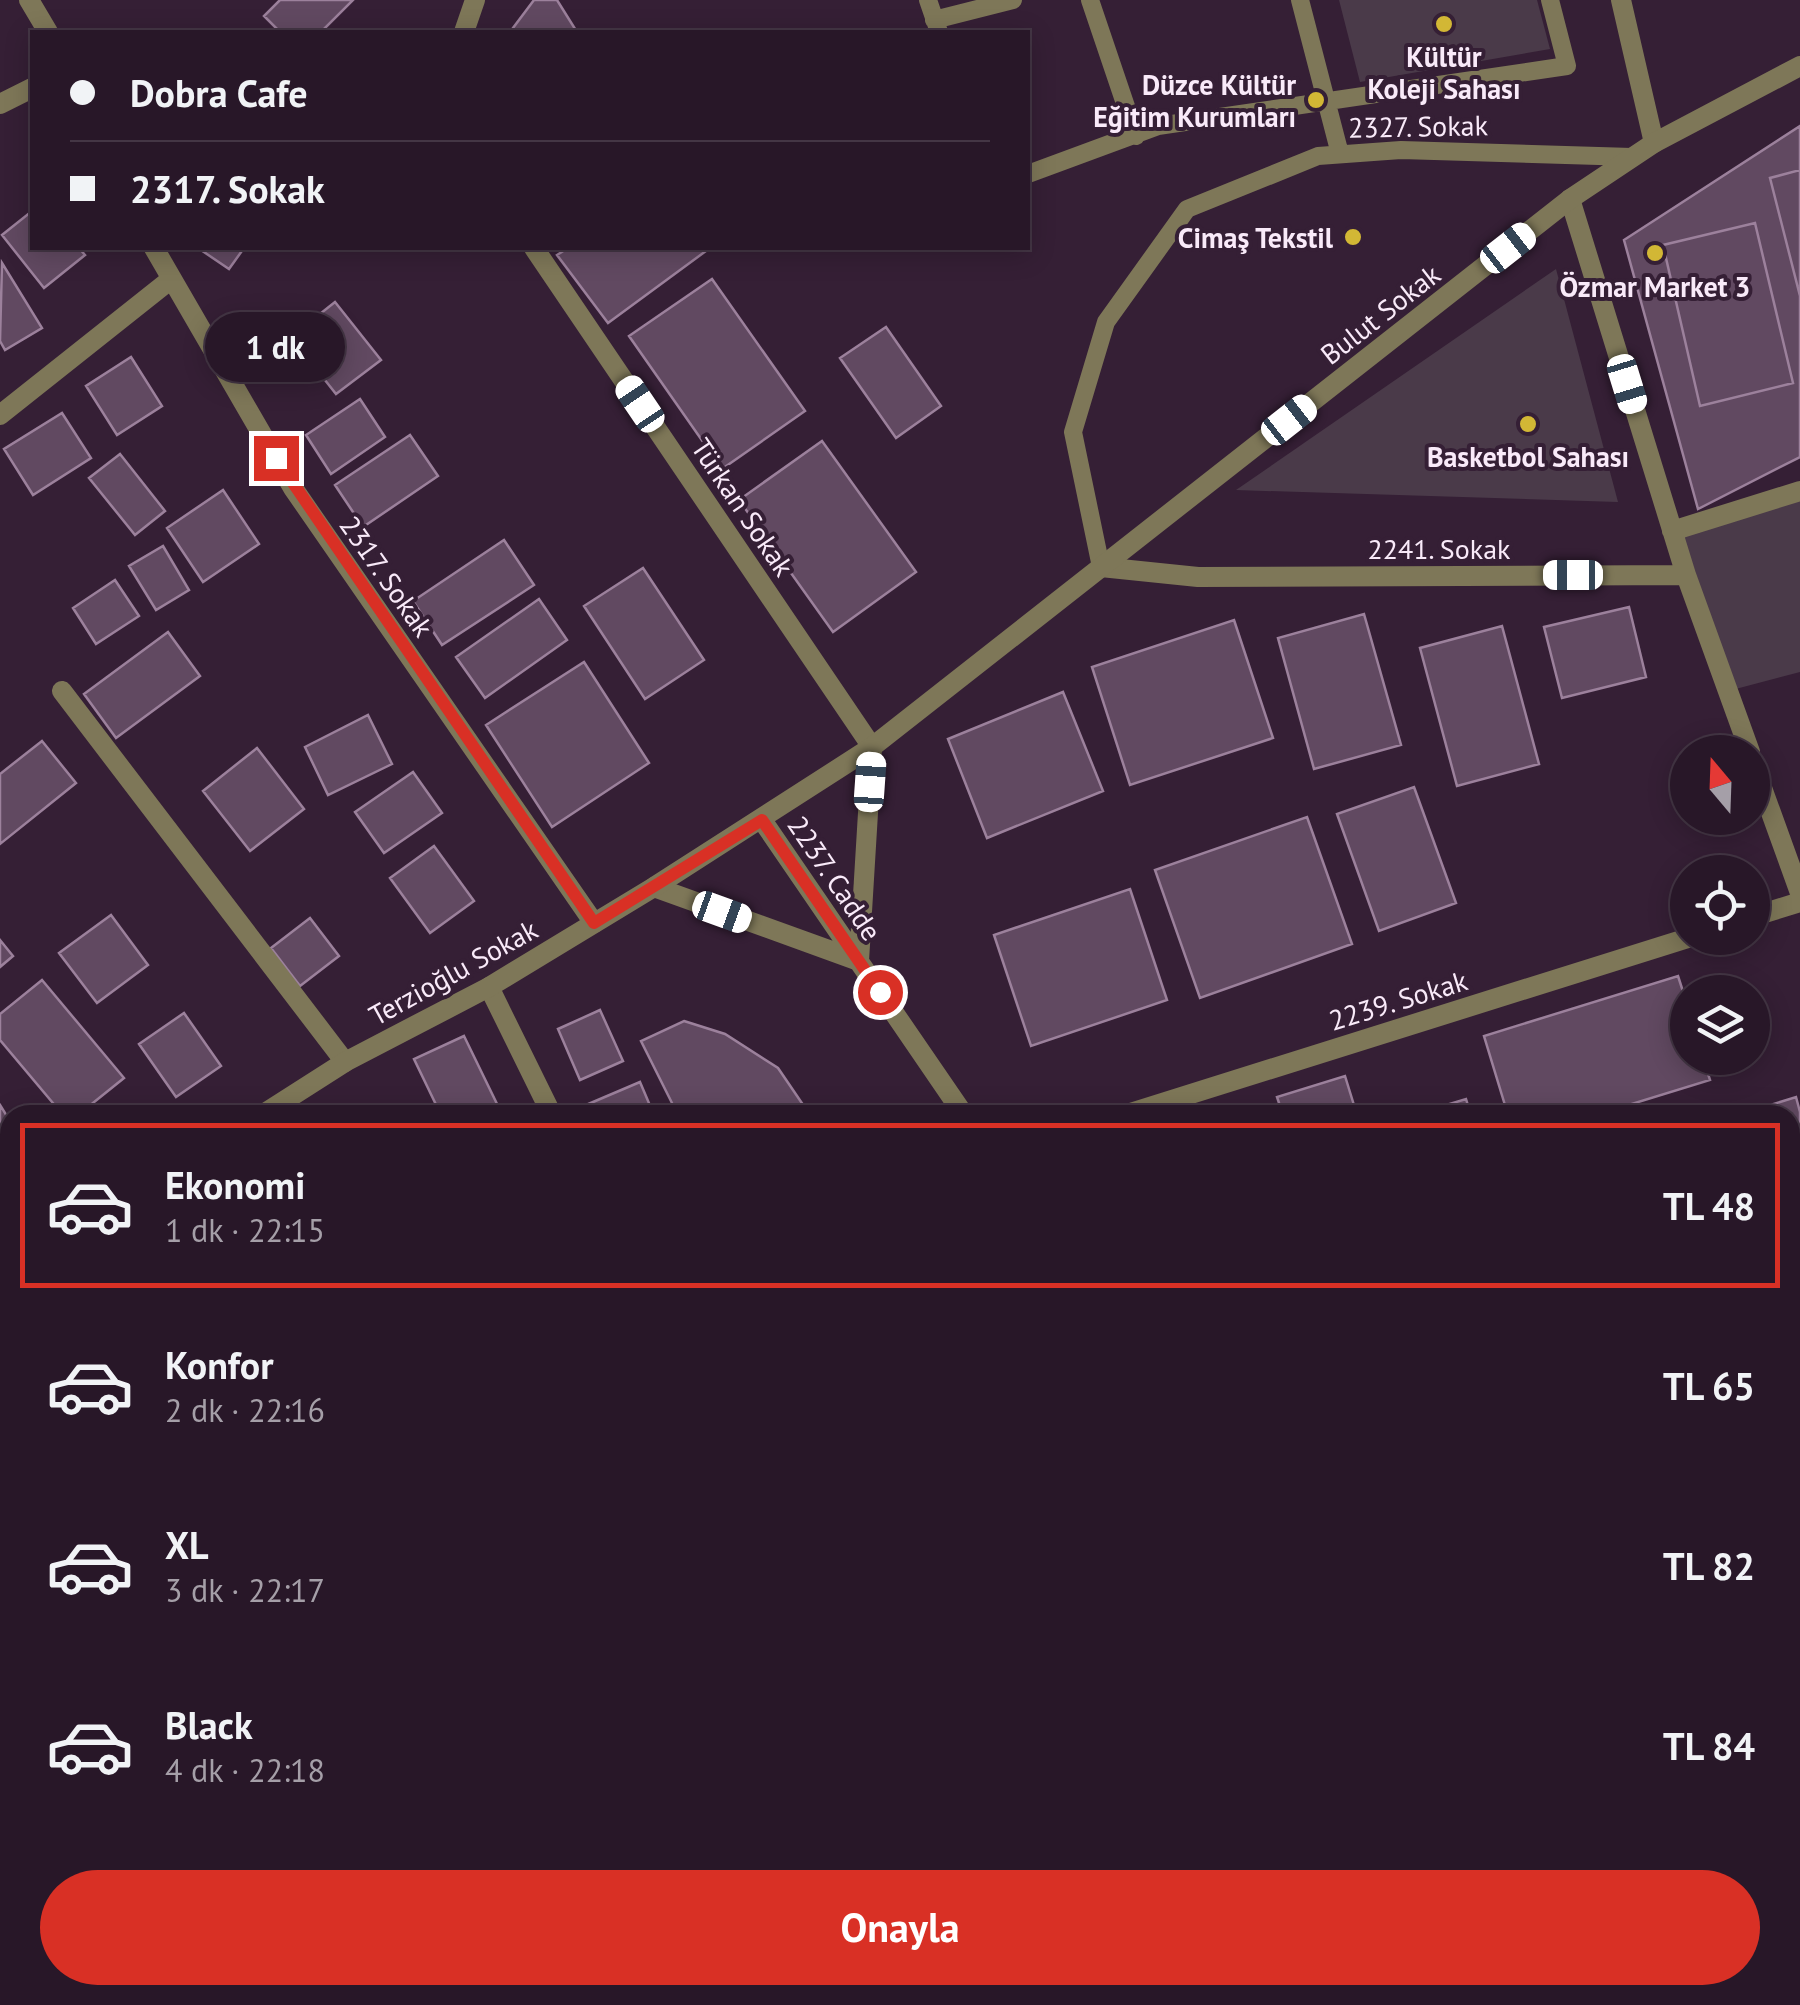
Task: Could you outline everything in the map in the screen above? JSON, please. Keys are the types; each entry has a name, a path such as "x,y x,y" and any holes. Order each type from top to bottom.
{"street":[{"path":"28,0 47,30"},
{"path":"465,30 475,0"},
{"path":"1620,0 1654,142"},
{"name":"Bulut Sokak","path":"872,747 1570,200 1654,142 1800,66"},
{"path":"0,104 30,89"},
{"path":"1570,200 1686,575 1744,735"},
{"name":"2317. Sokak","path":"155,250 293,488 594,923"},
{"name":"Türkan Sokak","path":"535,250 872,747"},
{"path":"0,414 170,280"},
{"path":"1672,531 1800,491"},
{"name":"2241. Sokak","path":"1101,567 1198,577 1686,575"},
{"path":"62,691 345,1062"},
{"path":"654,888 858,961 872,747"},
{"name":"Terzioğlu Sokak","path":"278,1105 345,1062 489,986 654,888 872,747"},
{"path":"1770,810 1800,893"},
{"name":"2237. Cadde","path":"762,820 957,1105"},
{"path":"1770,911 1800,902"},
{"name":"2239. Sokak","path":"1156,1105 1670,944"},
{"path":"489,986 547,1105"}],"lane":[{"path":"928,0 937,26 1012,0"},
{"path":"1090,0 1136,136"},
{"path":"1300,0 1340,154"},
{"path":"1030,173 1158,126 1568,66 1550,0"},
{"name":"2327. Sokak","path":"1101,567 1073,432 1106,322 1187,209 1318,156 1418,150 1632,157"}],"shaded area":[{"name":"Kültür Koleji Sahası","path":"1339,0 1537,0 1550,49 1360,82"},
{"path":"1556,269 1618,502 1236,490"},
{"path":"1800,491 1800,672 1728,691 1672,531"}],"building":[{"path":"280,0 353,0 323,30 278,30 264,16"},
{"path":"534,0 557,0 576,30 512,30"},
{"path":"1800,126 1800,457 1698,509 1624,240"},
{"path":"1800,170 1800,296 1770,178"},
{"path":"30,213 30,250 81,250 85,255 44,288 2,235"},
{"path":"1755,223 1793,383 1700,406 1663,245"},
{"path":"201,250 243,250 229,269"},
{"path":"565,250 707,250 608,323 557,255"},
{"path":"2,263 42,328 5,350 0,341"},
{"path":"712,279 805,411 722,469 629,336"},
{"path":"335,302 381,360 336,394 291,337"},
{"path":"886,327 941,406 896,438 840,358"},
{"path":"131,357 162,406 117,435 86,386"},
{"path":"360,399 385,437 331,474 306,435"},
{"path":"62,413 91,458 33,495 4,449"},
{"path":"410,435 438,476 363,527 335,485"},
{"path":"822,441 916,572 833,632 739,500"},
{"path":"120,454 165,511 135,535 89,478"},
{"path":"223,490 259,544 203,582 167,528"},
{"path":"504,540 534,585 442,645 413,601"},
{"path":"163,546 189,590 156,610 129,566"},
{"path":"643,568 704,660 645,699 584,606"},
{"path":"115,580 139,616 96,644 73,608"},
{"path":"539,599 567,640 485,698 456,657"},
{"path":"1629,607 1646,677 1562,698 1544,627"},
{"path":"1364,614 1401,745 1314,769 1278,638"},
{"path":"1234,620 1273,738 1130,785 1092,667"},
{"path":"1502,626 1539,764 1457,786 1420,648"},
{"path":"168,632 200,676 116,738 84,694"},
{"path":"584,662 649,763 552,827 486,725"},
{"path":"1063,692 1103,791 987,838 948,739"},
{"path":"368,715 392,764 328,795 305,747"},
{"path":"42,741 76,783 0,844 0,774"},
{"path":"257,748 304,809 250,851 203,791"},
{"path":"413,772 442,813 384,853 355,812"},
{"path":"1414,787 1456,903 1379,931 1337,814"},
{"path":"1307,817 1352,944 1200,998 1155,870"},
{"path":"434,846 474,901 430,933 390,878"},
{"path":"1130,889 1167,1000 1031,1046 994,935"},
{"path":"111,915 148,965 97,1003 59,953"},
{"path":"310,918 339,956 300,986 271,948"},
{"path":"0,940 13,956 0,967"},
{"path":"1670,978 1670,1075 1708,1075 1710,1080 1629,1105 1505,1105 1484,1036"},
{"path":"42,980 124,1078 90,1105 55,1105 0,1040 0,1014"},
{"path":"600,1010 623,1061 580,1080 558,1029"},
{"path":"184,1013 221,1066 176,1097 139,1044"},
{"path":"684,1021 725,1034 778,1068 803,1105 673,1105 641,1041"},
{"path":"464,1036 497,1104 436,1105 414,1059"},
{"path":"1345,1076 1354,1105 1280,1105 1277,1097"},
{"path":"640,1082 650,1105 586,1105"},
{"path":"1796,1097 1798,1105 1770,1105"},
{"path":"1466,1099 1468,1105 1446,1105"}],"place":[{"name":"Kültür Koleji Sahası","path":"1444,24"},
{"name":"Düzce Kültür Eğitim Kurumları","path":"1316,100"},
{"name":"Cimaş Tekstil","path":"1353,237"},
{"name":"Özmar Market 3","path":"1655,253"},
{"name":"Basketbol Sahası","path":"1528,424"}],"route":[{"path":"276,458 594,923 762,820 880,992"}]}
